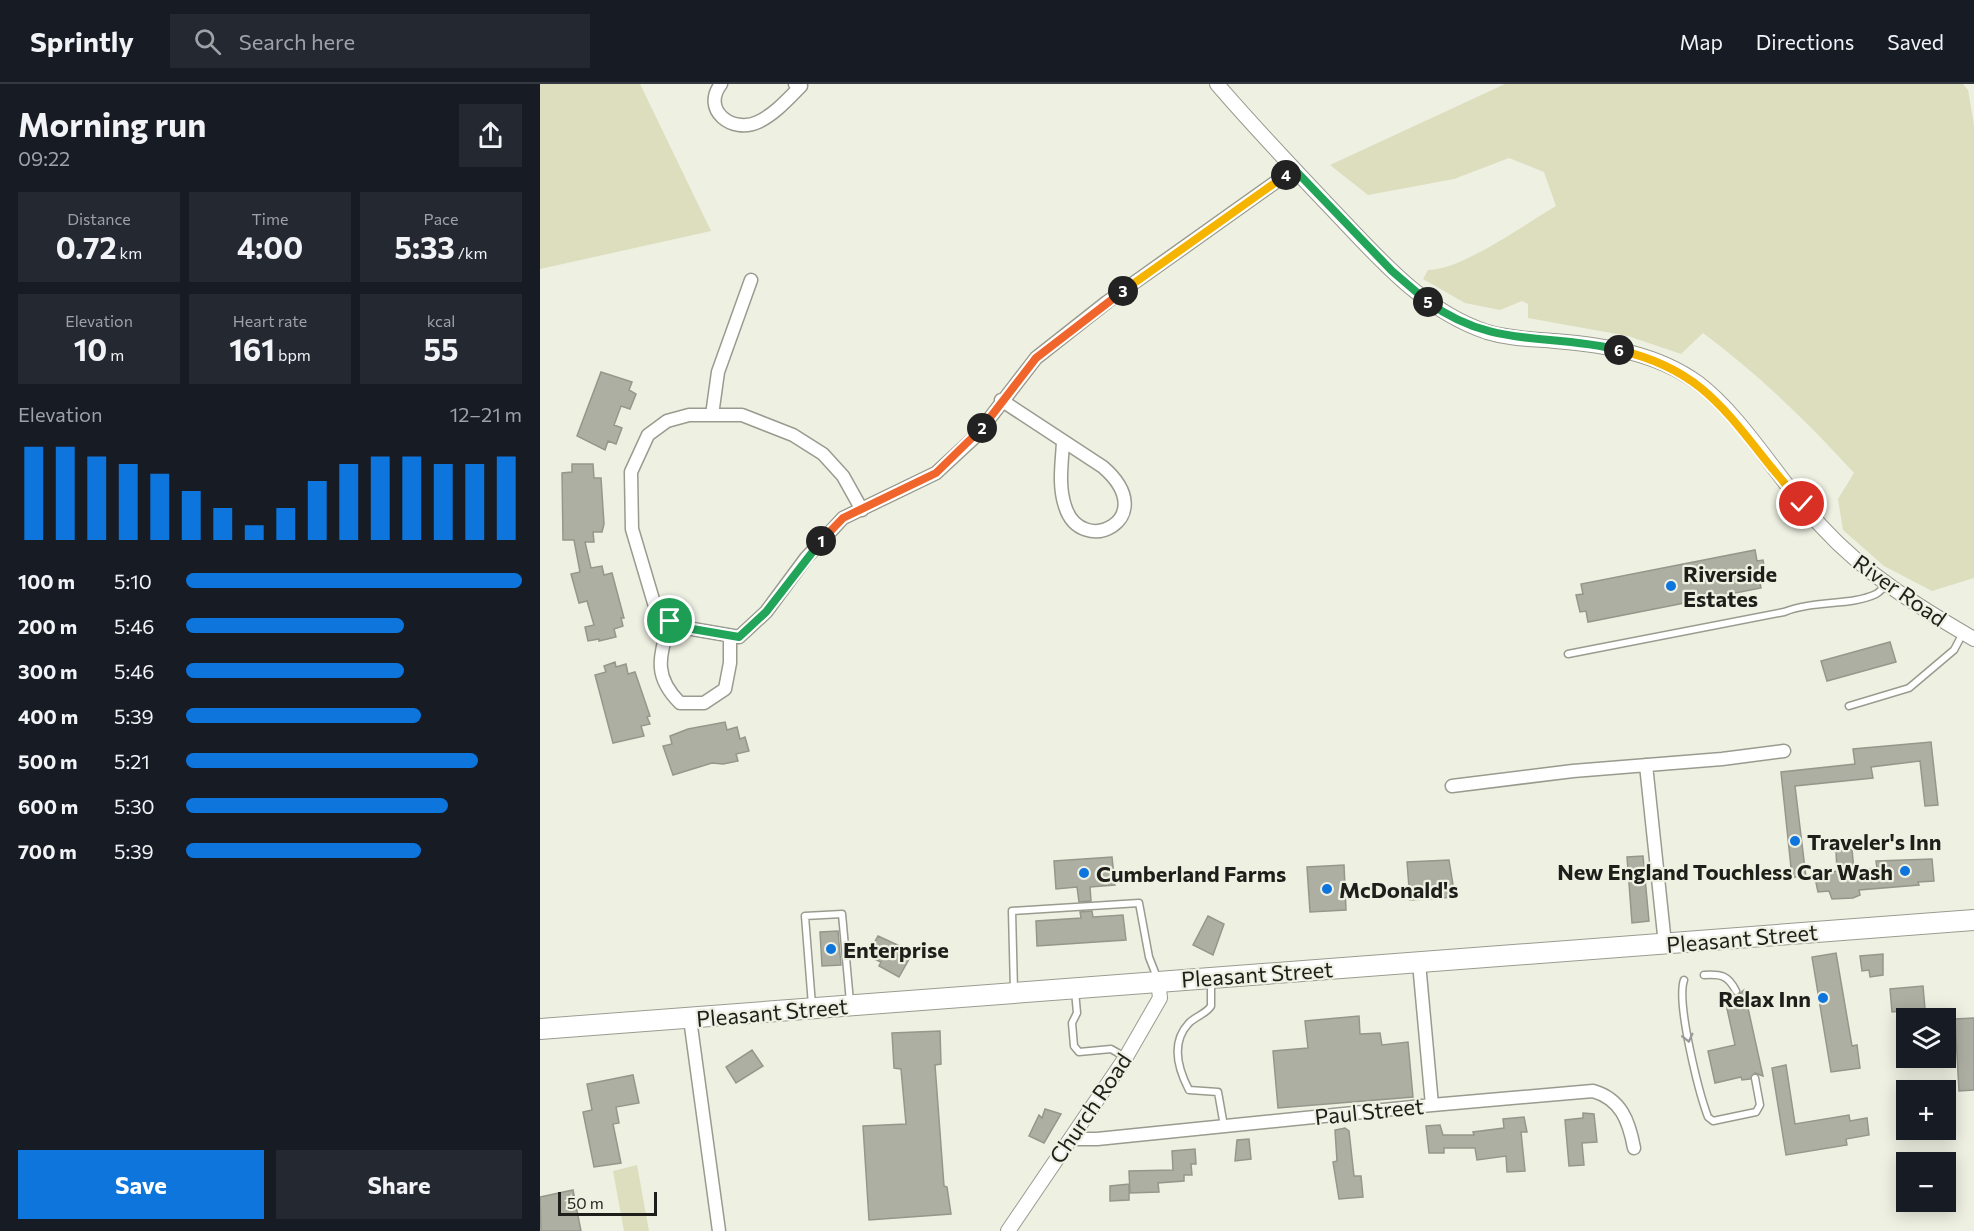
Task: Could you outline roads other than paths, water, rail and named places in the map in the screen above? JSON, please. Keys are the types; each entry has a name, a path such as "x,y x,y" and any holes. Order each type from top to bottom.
{"highway":[{"name":"Pleasant Street","path":"540,1029 690,1019 1158,980 1419,963 1974,920"}],"street":[{"path":"721,84 714,99 716,109 722,119 743,126 757,123 771,114 801,85"},
{"name":"River Road","path":"1217,84 1294,169 1405,283 1429,303 1458,321 1489,332 1520,339 1580,343 1643,356 1672,367 1698,383 1729,413 1822,527 1868,571 1969,636"},
{"path":"862,510 843,476 823,454 793,435 742,416 689,416 667,421 648,435 631,472 632,530 654,603 675,626 739,637 766,612 806,558 843,518 862,510 936,473 976,436 1001,400 1036,358 1107,302 1294,169"},
{"path":"712,416 718,372 751,280"},
{"path":"1001,400 1103,467 1122,487 1125,512 1116,524 1103,531 1089,532 1072,523 1065,507 1060,485 1063,442"},
{"path":"670,621 662,650 660,674 666,689 680,703 704,703 725,690 730,663 730,636"},
{"path":"1452,786 1552,773 1784,751"},
{"path":"1646,765 1665,944"},
{"path":"1419,963 1432,1105"},
{"name":"Church Road","path":"1008,1231 1126,1057 1160,998 1158,980"},
{"path":"690,1019 719,1231"},
{"name":"Paul Street","path":"1070,1139 1098,1139 1593,1091 1615,1102 1624,1113 1634,1148"}],"lane":[{"path":"1568,654 1784,612 1801,605 1861,598 1877,594 1886,584"},
{"path":"1849,706 1910,688 1969,636"},
{"path":"1015,992 1012,911 1023,910 1139,903 1149,957 1158,980"},
{"path":"812,1009 805,916 842,914 851,1006"},
{"path":"1704,975 1720,974 1727,977 1736,992"},
{"path":"1211,977 1211,1006 1188,1024 1184,1031 1177,1051 1178,1066 1189,1090 1218,1092 1225,1126"},
{"path":"1684,980 1681,988 1685,1024 1708,1117 1713,1121 1759,1109 1755,1078"},
{"path":"1074,987 1077,1013 1072,1023 1074,1046 1079,1052 1111,1049 1126,1057"}],"place":[{"name":"Riverside Estates","path":"1671,586"},
{"name":"Traveler's Inn","path":"1795,841"},
{"name":"New England Touchless Car Wash","path":"1905,871"},
{"name":"Cumberland Farms","path":"1084,873"},
{"name":"McDonald's","path":"1327,889"},
{"name":"Enterprise","path":"831,949"},
{"name":"Relax Inn","path":"1823,998"}]}
